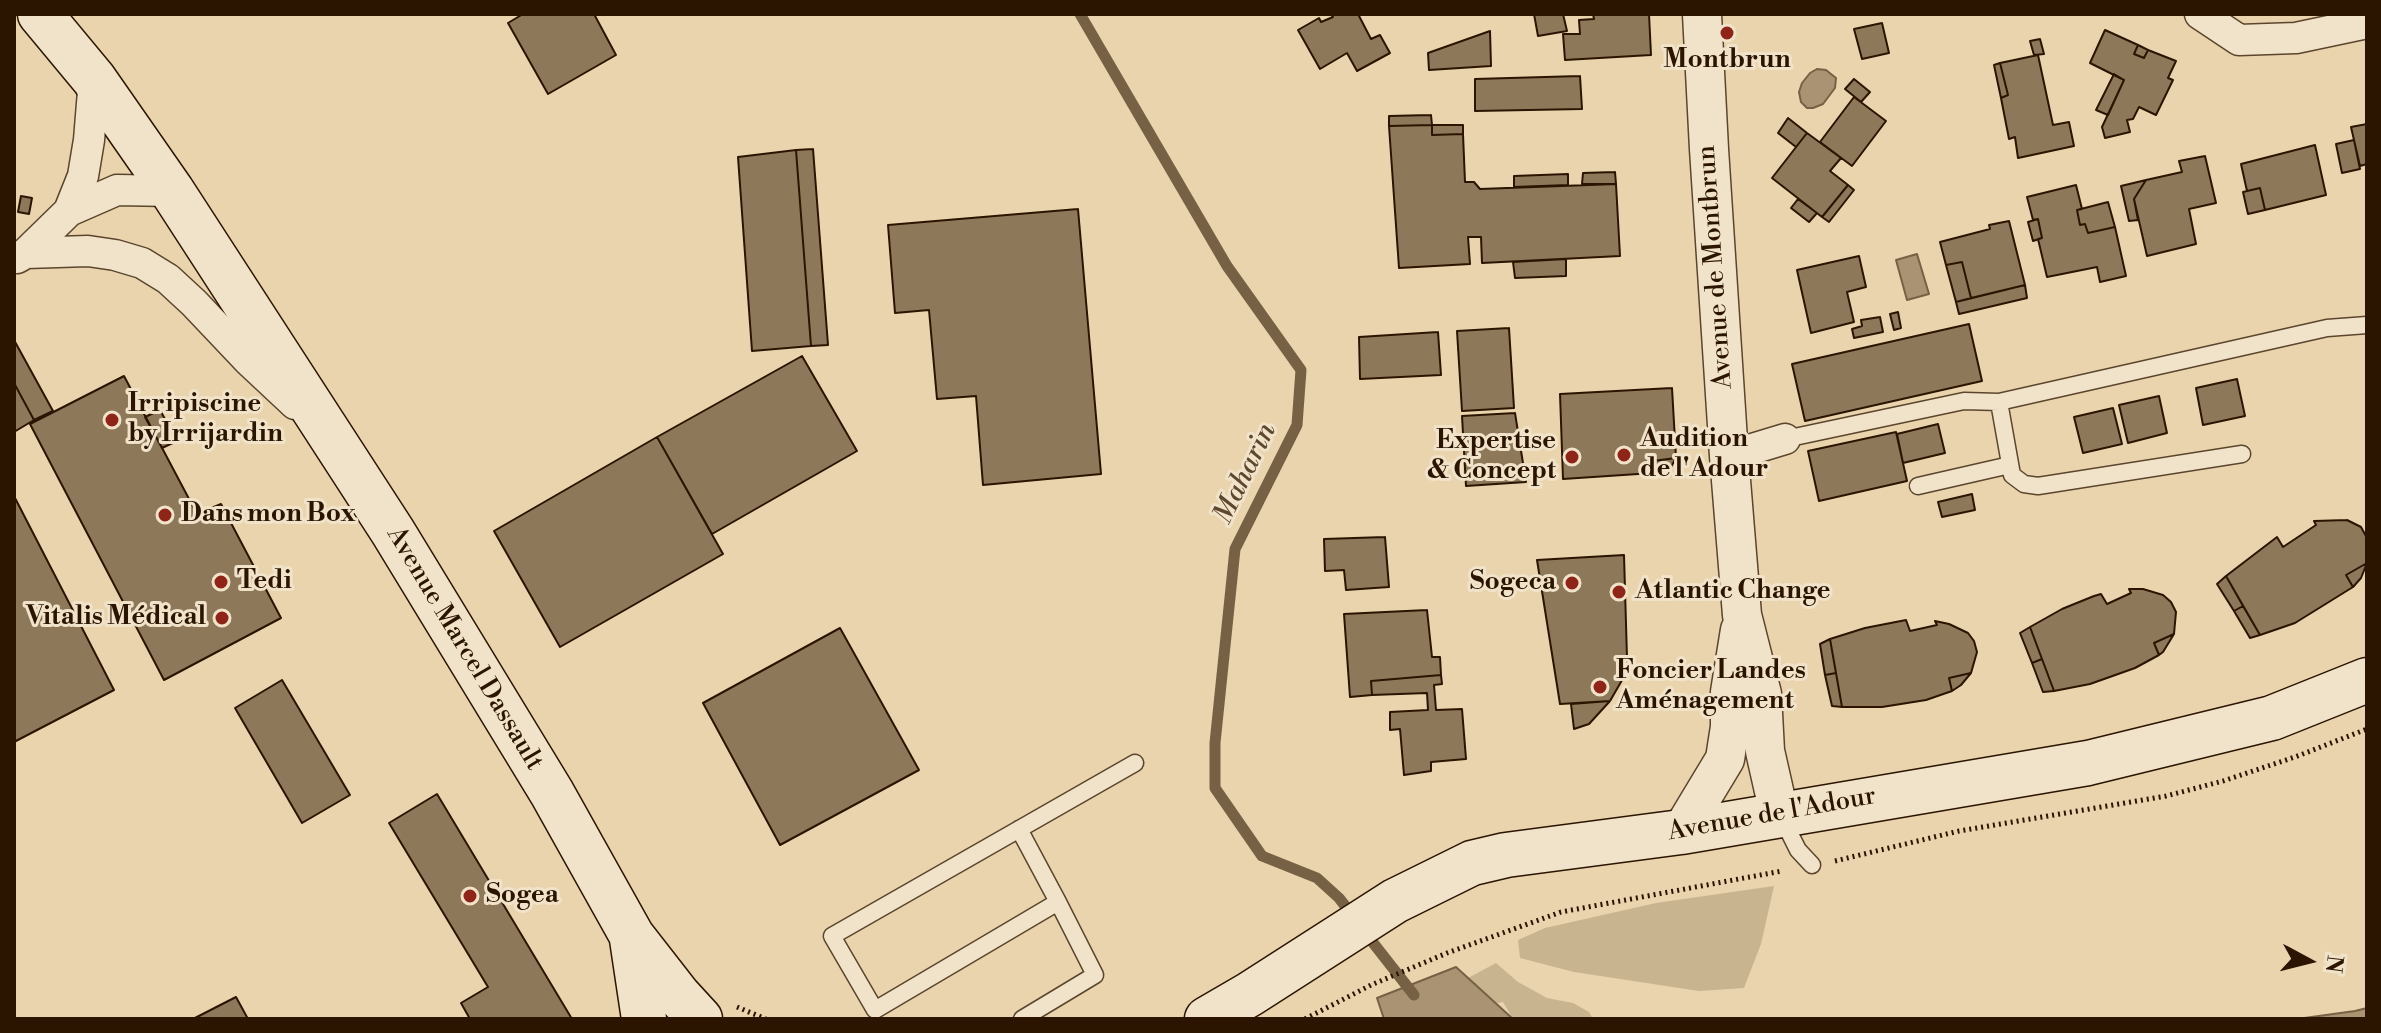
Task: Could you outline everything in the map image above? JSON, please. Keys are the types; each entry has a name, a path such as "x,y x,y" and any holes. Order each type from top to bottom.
{"main road":[{"name":"Avenue Marcel Dassault","path":"40,14 94,79 172,191 393,532 552,793 632,936 700,1019"},
{"name":"Avenue de l'Adour","path":"1207,1019 1395,901 1472,863 1506,855 1681,832 2088,763 2272,718 2367,680"},
{"name":"Avenue Marcel Dassault","path":"632,936 644,1019"}],"street":[{"name":"Avenue de Montbrun","path":"1702,14 1729,456 1742,615 1762,694 1765,751 1779,813"},
{"path":"2200,14 2239,40 2296,38 2367,23"},
{"path":"69,211 83,176 94,79"},
{"path":"20,256 69,211 117,190 172,191"},
{"path":"20,256 88,251 142,263 168,279 194,303 248,360 337,444"},
{"path":"1729,456 1785,439"},
{"path":"1681,832 1725,759 1730,727 1730,692 1742,615"}],"lane":[{"path":"1785,439 1964,401 1999,402 2327,328 2367,325"},
{"path":"1999,402 2012,475 2024,484 2038,486 2242,454"},
{"path":"1918,486 2010,465"},
{"path":"1058,902 878,1015 832,936 1135,763"},
{"path":"1779,813 1798,850 1812,865"},
{"path":"1019,829 1095,975 1022,1019"}],"path":[{"path":"1305,1019 1371,985 1447,953 1561,912 1812,865 1959,831 2166,796 2295,757 2367,729"}],"shaded area":[{"path":"1817,69 1826,70 1836,78 1835,88 1823,104 1807,108 1801,102 1799,92 1802,83"},
{"path":"1917,254 1929,294 1907,300 1896,260"},
{"path":"1774,886 1761,944 1744,988 1699,991 1574,972 1520,958 1518,940 1545,928 1656,903"},
{"path":"1496,963 1518,982 1547,998 1573,1003 1589,1012 1593,1019 1513,1019 1503,1002 1488,1005 1468,978"},
{"path":"1456,967 1513,1019 1384,1019 1377,998"},
{"path":"2367,1008 2367,1019 2297,1019 2355,1011"}],"building":[{"path":"523,14 594,14 616,55 548,94 508,23"},
{"path":"1331,14 1358,14 1371,39 1380,35 1390,53 1357,71 1347,53 1320,69 1298,30 1319,18 1321,22 1333,17"},
{"path":"1534,14 1563,14 1567,31 1538,36"},
{"path":"1593,14 1649,14 1651,55 1565,60 1563,34 1580,34 1579,20 1594,19"},
{"path":"1882,23 1889,53 1862,59 1854,29"},
{"path":"2105,30 2138,45 2134,54 2144,58 2148,50 2176,61 2168,78 2173,80 2156,115 2139,107 2133,119 2127,120 2130,132 2105,138 2102,127 2124,80 2090,63"},
{"path":"1490,31 1491,66 1429,70 1428,53"},
{"path":"2040,39 2044,54 2034,55 2030,41"},
{"path":"2138,45 2148,50 2144,58 2134,54"},
{"path":"2038,55 2053,125 2069,122 2074,146 2018,158 2015,137 2009,139 2001,98 2008,95 2000,63"},
{"path":"2000,63 2008,95 2001,98 1994,65"},
{"path":"2114,74 2124,80 2108,115 2096,110"},
{"path":"1580,76 1582,109 1475,111 1475,79"},
{"path":"1854,79 1870,92 1861,102 1845,89"},
{"path":"1854,97 1886,121 1852,166 1820,142"},
{"path":"1431,115 1432,125 1389,126 1389,116"},
{"path":"1788,118 1807,133 1796,147 1778,133"},
{"path":"2367,124 2367,164 2360,166 2351,127"},
{"path":"1432,125 1432,135 1463,134 1465,182 1474,182 1480,189 1616,184 1620,256 1482,263 1481,237 1468,237 1470,264 1399,268 1389,126"},
{"path":"1432,125 1463,125 1463,134 1432,135"},
{"path":"1807,133 1841,158 1830,171 1848,185 1822,217 1772,178"},
{"path":"2354,140 2360,169 2342,173 2336,144"},
{"path":"2315,145 2326,195 2265,210 2260,188 2247,191 2241,164"},
{"path":"813,149 828,345 811,346 796,150"},
{"path":"796,150 811,346 752,351 738,157"},
{"path":"2205,156 2216,203 2189,209 2196,244 2147,256 2134,199 2146,180 2182,172 2179,161"},
{"path":"1615,172 1616,184 1582,184 1583,173"},
{"path":"1568,174 1568,185 1514,187 1514,176"},
{"path":"2146,180 2134,199 2138,220 2129,221 2121,186"},
{"path":"1848,185 1854,190 1829,222 1822,217"},
{"path":"2076,185 2082,209 2077,210 2080,225 2085,224 2088,233 2115,227 2126,276 2100,282 2097,267 2047,277 2038,239 2042,238 2038,219 2033,220 2027,197"},
{"path":"2260,188 2265,210 2248,214 2243,192"},
{"path":"21,196 32,198 29,214 18,212"},
{"path":"1798,199 1817,213 1809,222 1791,208"},
{"path":"2108,202 2115,227 2088,233 2085,224 2080,225 2077,210"},
{"path":"1078,209 1101,474 983,485 976,396 937,399 929,310 895,313 888,225"},
{"path":"2038,219 2042,238 2033,241 2028,222"},
{"path":"2009,221 2025,285 1971,298 1962,262 1946,265 1940,242"},
{"path":"1859,256 1866,287 1847,292 1854,322 1811,333 1797,270"},
{"path":"1566,259 1566,276 1515,278 1513,262"},
{"path":"1962,262 1971,298 1956,302 1946,265"},
{"path":"2025,285 2027,298 1959,314 1956,302"},
{"path":"1898,312 1901,328 1894,330 1890,314"},
{"path":"1880,317 1883,332 1854,338 1852,329 1862,326 1861,320"},
{"path":"1969,324 1982,381 1805,421 1792,364"},
{"path":"1509,328 1514,408 1462,411 1457,331"},
{"path":"1438,332 1441,375 1360,379 1359,337"},
{"path":"14,340 53,411 34,420 14,383"},
{"path":"802,356 857,451 712,534 657,437"},
{"path":"124,376 197,514 221,504 281,618 164,680 30,424"},
{"path":"2237,379 2245,416 2203,425 2196,388"},
{"path":"14,383 34,420 14,432"},
{"path":"1672,388 1676,458 1653,461 1653,473 1563,479 1560,394"},
{"path":"2159,396 2167,433 2128,443 2119,405"},
{"path":"2113,408 2122,444 2083,453 2074,417"},
{"path":"160,410 177,441 162,448 145,417"},
{"path":"1515,413 1526,482 1466,486 1462,416"},
{"path":"1938,424 1945,453 1903,463 1897,434"},
{"path":"1896,432 1907,481 1819,501 1808,451"},
{"path":"657,437 723,554 560,647 494,531"},
{"path":"1676,458 1671,467 1653,473 1653,461"},
{"path":"1972,494 1975,510 1942,517 1938,502"},
{"path":"14,498 114,690 14,742"},
{"path":"2347,520 2361,527 2367,538 2367,563 2346,575 2353,587 2295,623 2260,635 2226,576 2277,537 2283,547 2316,525 2314,521"},
{"path":"1385,537 1389,587 1346,590 1344,570 1325,571 1324,539"},
{"path":"1624,555 1625,675 1610,701 1560,704 1537,560"},
{"path":"2367,563 2361,578 2353,587 2346,575"},
{"path":"2226,576 2243,606 2234,611 2217,584"},
{"path":"2129,589 2143,589 2163,595 2176,612 2174,634 2154,643 2159,655 2135,668 2090,684 2054,691 2030,627 2094,596 2101,594 2107,604 2131,593"},
{"path":"2243,606 2260,635 2250,638 2234,611"},
{"path":"1427,610 1432,657 1440,657 1441,675 1371,681 1372,695 1350,697 1344,614"},
{"path":"1906,620 1910,631 1937,625 1935,621 1968,633 1977,652 1971,673 1949,678 1952,691 1926,700 1882,707 1842,707 1830,639"},
{"path":"2030,627 2042,659 2032,663 2020,633"},
{"path":"840,628 919,770 780,845 703,703"},
{"path":"2174,634 2163,652 2159,655 2154,643"},
{"path":"1830,639 1836,673 1825,675 1820,644"},
{"path":"2042,659 2054,691 2043,692 2032,663"},
{"path":"1836,673 1842,707 1832,706 1825,675"},
{"path":"1971,673 1961,685 1952,691 1949,678"},
{"path":"1441,675 1442,684 1434,685 1436,710 1462,709 1466,759 1431,762 1431,771 1404,775 1400,729 1390,730 1390,712 1428,710 1427,693 1372,695 1371,681"},
{"path":"282,680 350,795 302,823 235,708"},
{"path":"1610,701 1589,724 1574,729 1571,704"},
{"path":"437,794 572,1019 470,1019 461,1003 488,987 389,823"},
{"path":"236,997 248,1019 193,1019"}],"waterway":[{"name":"Maharin","path":"1080,14 1227,266 1301,370 1297,425 1235,549 1215,743 1215,788 1262,856 1317,878 1353,916"},
{"name":"Maharin","path":"1363,930 1414,995"}],"place":[{"name":"Montbrun","path":"1727,33"},
{"name":"Irripiscine by Irrijardin","path":"112,420"},
{"name":"Audition de l'Adour","path":"1624,455"},
{"name":"Expertise & Concept","path":"1572,457"},
{"name":"Dans mon Box","path":"165,515"},
{"name":"Tedi","path":"221,582"},
{"name":"Sogeca","path":"1572,583"},
{"name":"Atlantic Change","path":"1619,592"},
{"name":"Vitalis Médical","path":"222,618"},
{"name":"Foncier Landes Aménagement","path":"1600,687"},
{"name":"Sogea","path":"470,896"}]}
